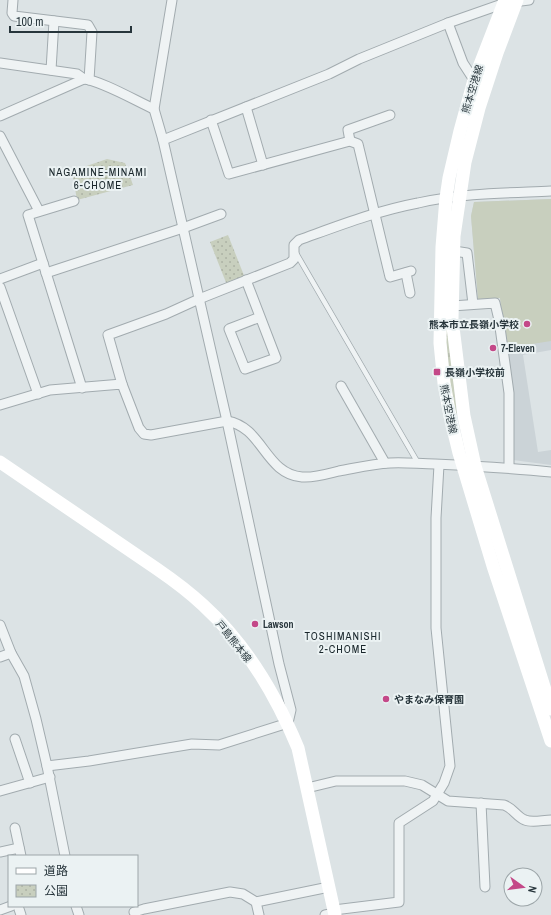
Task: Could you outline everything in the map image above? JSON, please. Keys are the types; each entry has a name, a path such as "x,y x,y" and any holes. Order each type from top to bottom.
{"main road":[{"name":"熊本空港線","path":"515,1 474,80 460,131 452,197 440,274 440,343 444,383 450,416 469,466 551,709"},
{"name":"熊本空港線","path":"515,1 479,108 465,162 452,197 454,236 452,319 469,466 493,566 551,741"},
{"name":"戸島熊本線","path":"0,462 157,569 203,604 241,646 258,671 288,723 298,748 329,887 332,913"}],"street":[{"path":"13,0 12,13 14,16 88,25 92,32 87,79"},
{"path":"163,140 329,74 360,59 448,23 515,1"},
{"path":"47,766 89,761 192,744 219,746 288,723 290,710 227,421 163,140 154,109 172,2"},
{"path":"51,70 54,21"},
{"path":"448,23 462,63 474,80"},
{"path":"0,62 77,74 154,109"},
{"path":"0,116 87,79"},
{"path":"246,108 263,165"},
{"path":"350,141 348,130 390,116"},
{"path":"211,120 229,174 350,141 358,144 390,277 408,272 410,293"},
{"path":"0,136 39,211"},
{"path":"551,191 452,197 419,202 375,213 298,240 294,245 294,259 290,263 199,299 166,314 108,335 122,384 139,428 144,434 227,421 234,422 247,429 276,464 288,474 303,477 318,476 365,465 385,463 439,464 551,472"},
{"path":"74,201 28,214 82,388"},
{"path":"46,273 221,214"},
{"path":"454,251 467,253 473,304"},
{"path":"0,279 43,263"},
{"path":"246,280 276,358 245,369 229,329 260,317"},
{"path":"0,288 38,394"},
{"path":"452,306 495,303 499,320 509,393 509,468"},
{"path":"0,405 50,390 122,384"},
{"path":"341,386 385,463"},
{"path":"332,913 399,902 399,823 433,801 444,783 450,766 436,628 436,518 439,464"},
{"path":"0,625 11,653 24,676 50,777 65,855"},
{"path":"0,657 11,653"},
{"path":"15,739 30,783"},
{"path":"0,791 50,777"},
{"path":"307,788 336,781 405,781 422,785 448,801 504,805 510,807 527,821 551,820"},
{"path":"481,803 485,887"},
{"path":"0,852 20,852 15,828"},
{"path":"134,911 230,892 243,894 256,902 329,887"},
{"path":"256,902 259,915"}],"lane":[{"path":"294,249 418,464"}],"shaded area":[{"name":"熊本市立長嶺小学校","path":"551,199 551,350 523,355 538,452 551,450 551,465 513,460 506,348 500,298 478,299 471,216 474,202"}],"green space":[{"path":"107,159 125,163 133,185 77,200 72,171"},
{"name":"熊本市立長嶺小学校","path":"551,199 551,341 506,348 500,298 478,299 471,216 474,202"},
{"path":"452,226 449,332 457,416 451,393 445,331"},
{"path":"228,235 245,278 227,285 210,242"}],"place":[{"name":"熊本市立長嶺小学校","path":"527,324"},
{"name":"7-Eleven","path":"493,348"},
{"name":"長嶺小学校前","path":"437,372"},
{"name":"Lawson","path":"255,624"},
{"name":"やまなみ保育園","path":"386,699"}],"district":[{"name":"NAGAMINE-MINAMI 6-CHOME","path":"98,178"},
{"name":"TOSHIMANISHI 2-CHOME","path":"343,642"}]}
